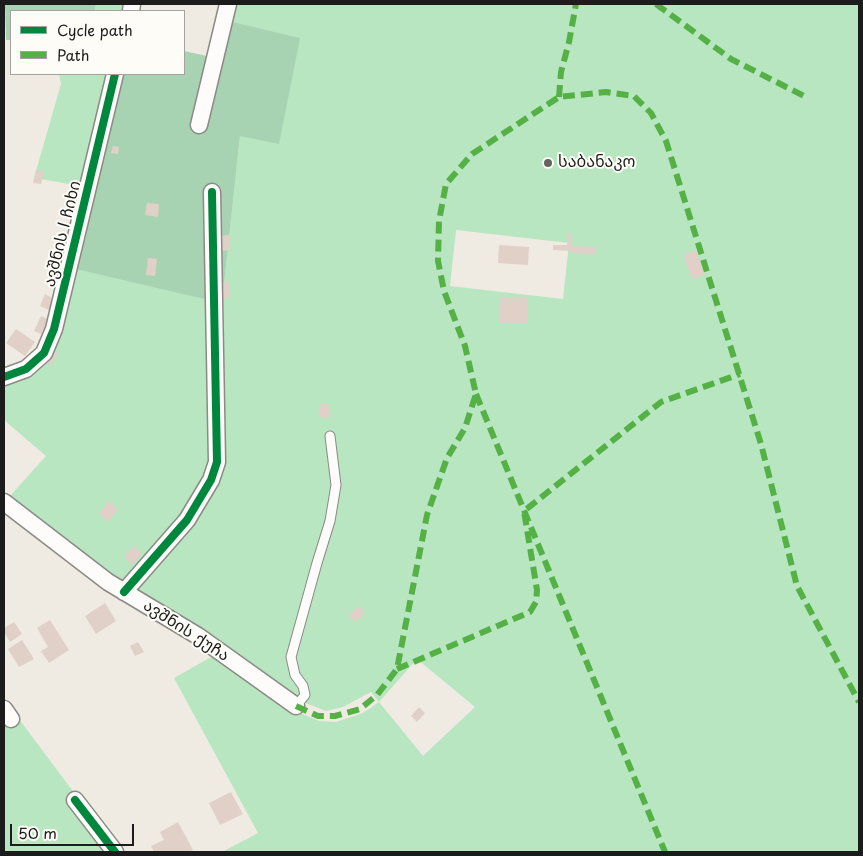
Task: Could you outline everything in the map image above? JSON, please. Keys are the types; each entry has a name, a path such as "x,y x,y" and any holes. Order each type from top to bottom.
{"street":[{"path":"200,125 228,4"},
{"name":"ავშნის I ჩიხი","path":"4,377 26,369 44,353 54,329 116,75"},
{"path":"124,592 187,520 211,480 216,462 212,192"},
{"name":"ავშნის ქუჩა","path":"4,502 108,582 198,636 296,706"},
{"path":"75,800 115,852"}],"lane":[{"path":"296,706 305,695 303,686 295,676 291,657 330,521 336,485 330,436"}],"green space":[{"path":"5,4 96,4 95,10 10,10 10,40 6,40"},
{"path":"96,4 125,4 123,10 95,10"},
{"path":"233,4 859,4 859,852 222,852 258,833 174,678 213,656 300,713 319,721 336,722 363,713 379,702 371,692 343,707 326,711 298,700 113,579 9,497 46,456 4,420 4,382 32,372 75,269 222,302 240,136 299,38 229,21","holes":["456,230 569,243 563,299 450,286","417,659 475,707 423,756 379,702"]},
{"path":"229,21 300,38 279,144 240,136 222,303 75,269 121,75 185,75 185,51 221,59"},
{"path":"59,75 108,75 81,186 34,178 61,84"},
{"path":"4,699 84,806 122,852 4,852"}],"building":[{"path":"113,146 119,147 118,154 111,153"},
{"path":"36,170 44,172 41,184 33,183"},
{"path":"147,203 159,204 158,217 145,215"},
{"path":"568,233 572,233 571,246 596,247 596,254 553,250 553,245 567,245"},
{"path":"229,235 230,250 221,251 220,236"},
{"path":"499,245 529,247 528,265 498,263"},
{"path":"696,250 705,275 692,279 683,255"},
{"path":"148,258 157,259 155,276 146,275"},
{"path":"229,282 230,298 220,299 218,283"},
{"path":"45,294 54,299 49,310 40,306"},
{"path":"499,298 527,298 528,324 500,324"},
{"path":"41,316 48,319 41,334 34,331"},
{"path":"16,329 35,342 25,356 6,343"},
{"path":"52,350 58,354 50,365 44,361"},
{"path":"319,404 330,404 330,417 319,417"},
{"path":"109,501 118,509 108,522 99,514"},
{"path":"134,546 142,554 132,565 124,556"},
{"path":"105,603 116,621 96,634 85,616"},
{"path":"359,606 365,614 355,622 348,615"},
{"path":"50,620 69,650 49,663 41,651 48,647 37,628"},
{"path":"14,622 22,634 10,642 4,632 4,628"},
{"path":"22,640 34,659 19,667 8,649"},
{"path":"138,642 144,652 135,656 130,646"},
{"path":"419,707 425,713 417,722 411,716"},
{"path":"231,792 243,814 220,825 209,803"},
{"path":"178,822 193,850 188,852 154,852 151,846 164,840 160,832"}],"marked path":[{"path":"559,97 561,72 576,4"},
{"path":"656,4 731,59 808,98"},
{"path":"296,706 318,716 335,716 360,709 377,695 397,669 427,515 447,458 465,428 476,394 465,346 444,291 438,261 439,221 446,184 472,154 559,97 606,92 634,96 651,113 666,141 761,444 797,586 859,702"},
{"path":"397,669 530,612 536,602 537,590 524,511 661,402 740,374"},
{"path":"476,394 665,852"}],"cycle path":[{"path":"4,377 26,369 44,353 54,329 115,75"},
{"path":"124,592 187,520 211,480 217,462 212,192"},
{"path":"75,800 115,852"}],"place":[{"name":"საბანაკო","path":"548,163"}]}
